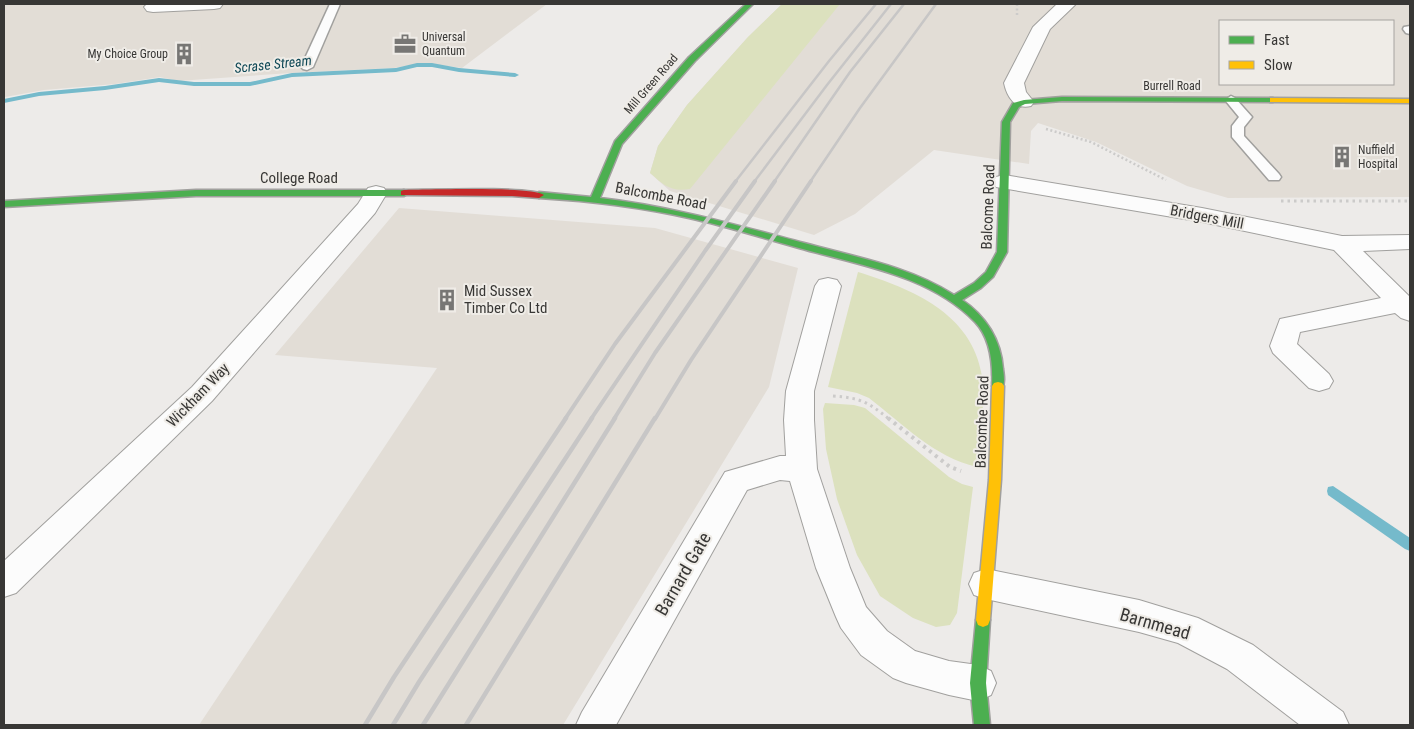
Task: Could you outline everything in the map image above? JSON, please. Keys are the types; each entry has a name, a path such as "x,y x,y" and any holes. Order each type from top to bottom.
{"street":[{"path":"153,7 214,4"},
{"name":"Mill Green Road","path":"595,199 599,185 618,143 692,59 750,4"},
{"path":"1006,122 1016,105 1024,102 1016,93 1014,83 1042,27 1067,4"},
{"name":"Burrell Road","path":"1024,102 1062,99 1410,102"},
{"name":"Balcome Road","path":"955,299 991,277 999,266 1002,252 1006,122"},
{"name":"Bridgers Mill","path":"1004,182 1202,215 1342,244 1410,242"},
{"name":"College Road","path":"4,204 196,193 512,193 595,199"},
{"name":"Wickham Way","path":"4,582 202,394 367,208 376,193"},
{"name":"Balcombe Road","path":"595,199 675,212 899,272 955,299 979,320 993,342 999,368 995,480 978,683 982,725"},
{"path":"1342,244 1405,307"},
{"path":"828,286 800,392 799,420 802,469 833,568 853,617 874,642 906,666 978,683"},
{"path":"1319,381 1283,346 1289,325 1405,307"},
{"name":"Barnard Gate","path":"595,725 736,481 780,468 802,469"},
{"name":"Barnmead","path":"986,584 1139,616 1186,630 1240,657 1330,725"}],"lane":[{"path":"308,67 335,4"},
{"path":"1231,100 1246,117 1238,126 1238,137 1274,178"}],"path":[{"path":"1006,122 1050,129 1091,142 1173,184"},
{"path":"1278,202 1410,201"},
{"path":"800,392 850,397 869,403 950,467 995,480"}],"shaded area":[{"path":"4,4 547,4 462,68 425,63 394,68 178,81 160,77 115,84 44,90 5,97"},
{"path":"782,4 1410,4 1410,197 1228,198 1187,186 1096,142 1038,123 1031,131 1029,164 934,150 855,214 814,235 670,191 650,173 658,146 687,105 748,37"},
{"path":"399,208 655,228 798,268 769,387 563,725 199,725 437,368 275,355"}],"green space":[{"path":"782,4 840,4 690,189 683,190 668,187 650,173 658,146 687,105 748,37"},
{"path":"858,272 918,296 953,320 966,336 976,354 983,387 983,409 977,467 947,456 933,448 869,398 857,393 828,387"},
{"path":"825,403 854,405 865,408 949,477 973,487 957,613 950,625 936,627 913,618 880,596 857,555 837,499 826,449 823,409"}],"waterway":[{"name":"Scrase Stream","path":"4,101 39,94 105,88 159,80 194,84 250,84 292,75 396,70 417,65 432,65 459,70 515,75"},
{"path":"1333,491 1410,545"}],"railway":[{"path":"735,182 876,4"},
{"path":"754,182 891,4"},
{"path":"774,182 850,72 904,4"},
{"path":"810,182 860,108 936,4"},
{"path":"565,419 615,344 736,181"},
{"path":"591,419 755,181"},
{"path":"614,419 655,353 775,181"},
{"path":"655,419 691,360 811,181"},
{"path":"365,725 394,677 566,418"},
{"path":"393,725 419,682 592,418"},
{"path":"423,725 615,418"},
{"path":"466,725 655,418"}],"traffic: fast":[{"path":"595,199 618,143 692,59 750,4"},
{"path":"955,299 984,280 999,261 1002,252 1006,122 1016,105 1024,102 1062,99 1273,100"},
{"path":"4,204 196,193 404,193"},
{"path":"539,195 623,203 690,215 872,264 919,281 941,291 961,304 984,326 995,350 998,386"},
{"path":"982,725 978,683 983,620"}],"traffic: slow":[{"path":"1273,100 1410,101"},
{"path":"983,620 995,480 998,386"}],"traffic: jam":[{"path":"404,193 512,193 539,195"}],"place":[{"name":"Universal Quantum","path":"405,44"},
{"name":"My Choice Group","path":"184,54"},
{"name":"Nuffield Hospital","path":"1342,157"},
{"name":"Mid Sussex Timber Co Ltd","path":"447,300"}]}
